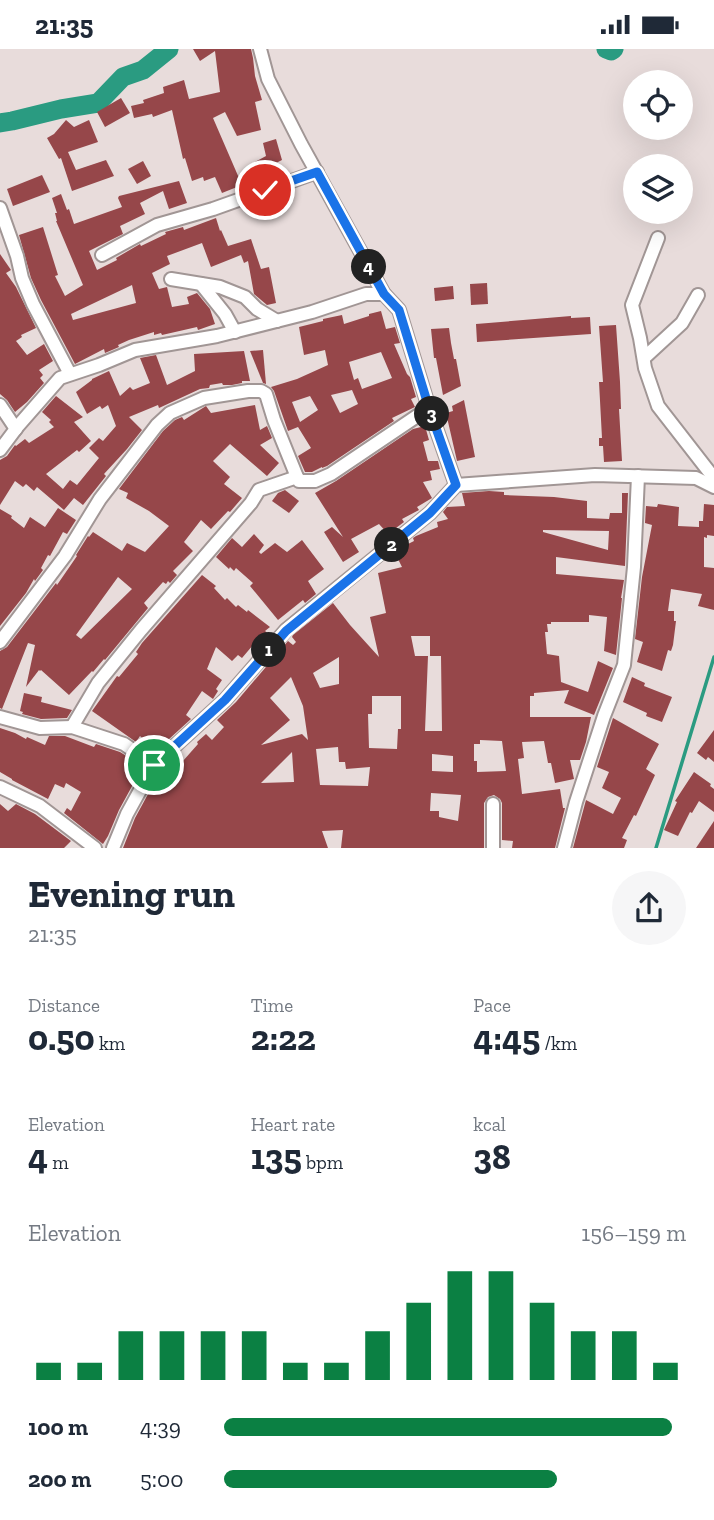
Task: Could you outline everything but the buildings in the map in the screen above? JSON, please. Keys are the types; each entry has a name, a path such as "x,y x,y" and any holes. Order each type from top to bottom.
{"street":[{"path":"260,49 268,79 317,172 384,294 399,310 456,485"},
{"path":"102,255 156,225 213,209 317,172"},
{"path":"0,208 29,295 70,374"},
{"path":"658,238 632,305 644,358 658,407 714,478"},
{"path":"171,279 220,287 245,297 257,309 277,321"},
{"path":"201,283 235,332"},
{"path":"0,450 60,378 135,351 217,337 366,295 384,294"},
{"path":"644,358 682,323 698,295"},
{"path":"0,642 65,556 100,499 156,425 170,413 204,398 261,391 266,394 299,481 315,481 331,474 429,408"},
{"path":"0,405 16,429"},
{"path":"113,848 127,814 154,765 225,700 286,631 430,513 456,485 595,475 696,478 714,487"},
{"path":"564,848 576,801 624,665 634,577 638,476"},
{"path":"72,727 98,683 251,503 259,490 297,477"},
{"path":"0,717 40,729 72,727 124,744 154,765"},
{"path":"0,787 40,806 95,848"},
{"path":"493,804 494,848"}],"waterway":[{"path":"0,123 98,103 123,77 143,70 169,49"},
{"path":"606,49 614,49"},
{"path":"656,848 714,657"}],"route":[{"path":"154,765 225,700 286,631 430,513 456,485 399,310 384,294 317,172 265,190"}]}
